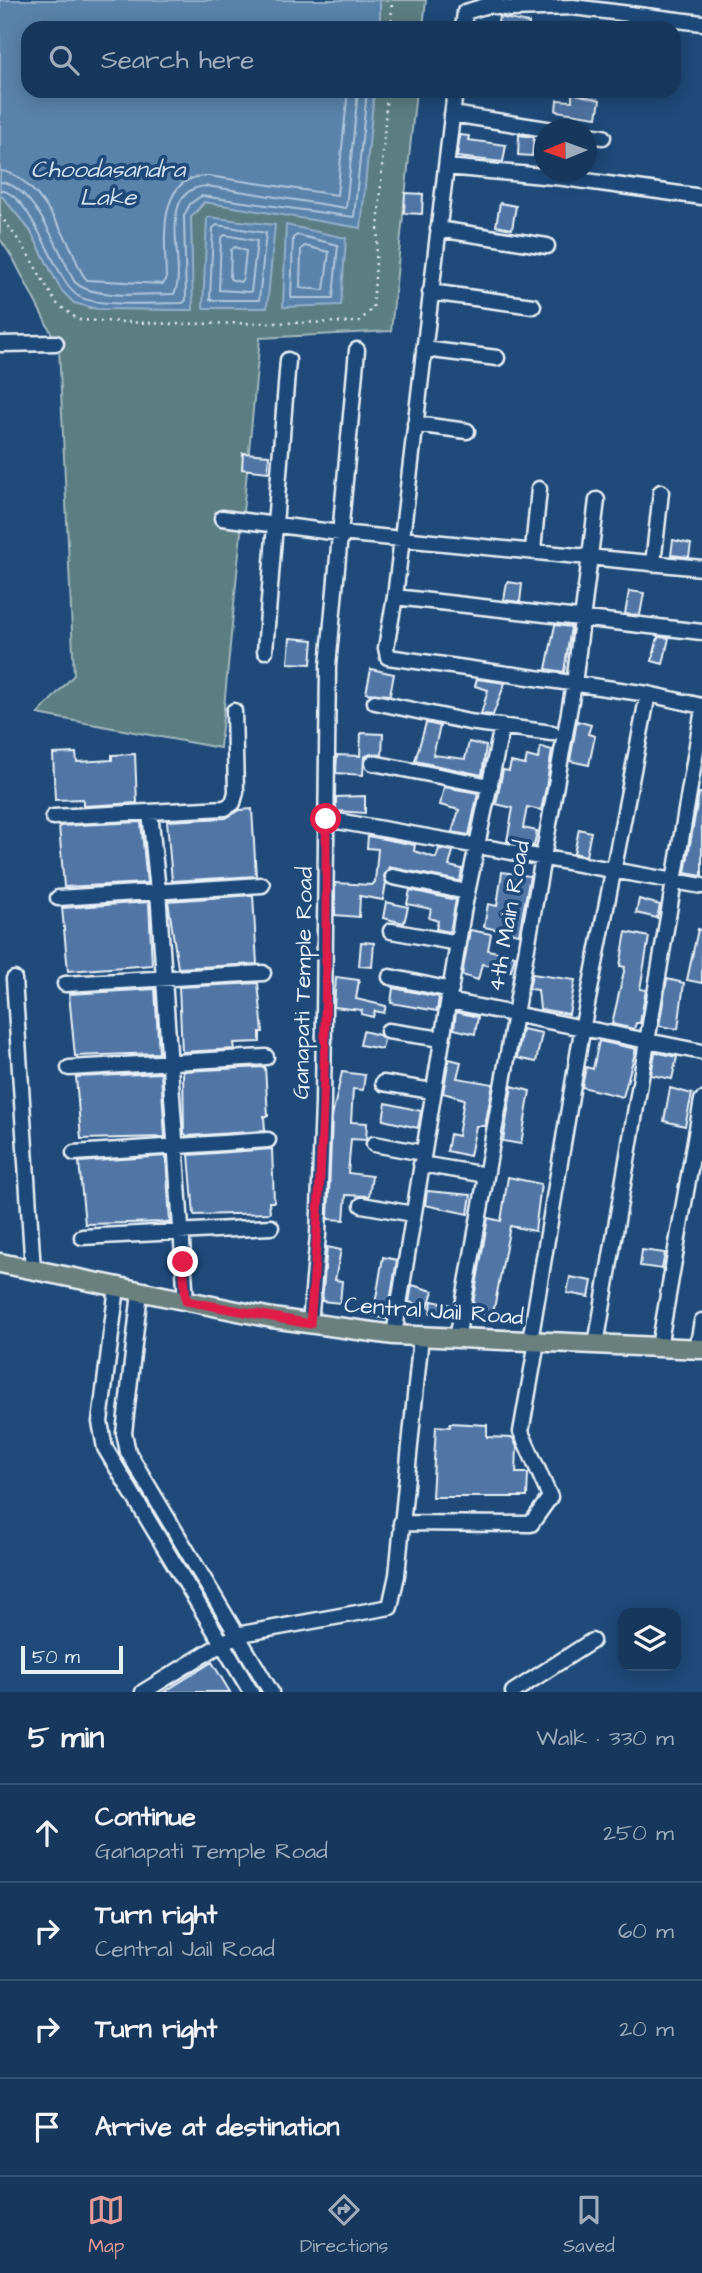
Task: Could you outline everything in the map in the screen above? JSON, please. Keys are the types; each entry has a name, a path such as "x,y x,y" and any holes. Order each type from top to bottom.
{"main road":[{"name":"Central Jail Road","path":"0,1264 310,1324 394,1335 699,1349"}],"street":[{"path":"464,21 465,12 475,7 573,4 702,23"},
{"path":"454,98 395,597 386,648 388,657 648,694 702,706"},
{"path":"452,114 534,127"},
{"path":"597,136 603,137"},
{"path":"447,167 564,178 702,197"},
{"path":"438,229 547,246"},
{"path":"430,292 533,306"},
{"path":"0,344 56,343"},
{"path":"424,349 497,358"},
{"name":"Ganapati Temple Road","path":"310,1324 318,1234 323,1117 328,666 357,350"},
{"path":"265,650 288,360"},
{"path":"415,424 467,431"},
{"path":"533,550 539,489"},
{"path":"653,564 661,492"},
{"name":"4th Main Road","path":"457,1339 574,684 597,500"},
{"path":"222,518 340,533 592,555 702,568"},
{"path":"395,597 702,632"},
{"path":"401,1523 531,1524 548,1504 548,1488 521,1432 583,1025 648,694"},
{"path":"375,702 552,733"},
{"path":"53,817 225,808 233,803 234,711"},
{"path":"596,1345 702,715"},
{"path":"394,1335 432,1091 467,892 502,726"},
{"path":"373,763 490,786"},
{"path":"150,812 158,891 186,1301"},
{"path":"326,819 477,845 542,860 702,886"},
{"path":"393,877 467,892"},
{"path":"58,898 262,885"},
{"path":"391,931 458,943"},
{"path":"65,984 263,973"},
{"path":"390,977 514,1014 583,1025 702,1052"},
{"path":"14,979 33,1270"},
{"path":"388,1031 442,1039"},
{"path":"69,1068 267,1057"},
{"path":"383,1083 432,1091"},
{"path":"659,1347 702,1100"},
{"path":"75,1153 268,1140"},
{"path":"374,1144 486,1175"},
{"path":"362,1205 413,1214"},
{"path":"82,1237 271,1227"},
{"path":"117,1287 100,1422 105,1448 251,1692"},
{"path":"140,1292 124,1433 128,1452 271,1692"},
{"path":"699,1349 702,1321"},
{"path":"142,1692 236,1634 390,1607 397,1575 421,1336"},
{"path":"103,1436 124,1433"},
{"path":"513,1692 592,1641"}],"path":[{"path":"391,21 392,0"},
{"path":"0,215 36,267 56,303 79,320 172,324 359,322 368,316 373,308 387,98"}],"green space":[{"path":"380,0 426,0 424,21 380,21"},
{"path":"373,98 415,98 391,331 260,338 220,748 38,714 74,675 59,348 14,260 0,239 0,194 30,230 57,282 89,308 192,310 191,217 205,202 360,227"}],"water":[{"name":"Choodasandra Lake","path":"0,0 380,0 380,21 21,21 21,98 373,98 361,228 204,202 191,217 193,310 97,309 74,303 61,290 30,230 0,194"},
{"name":"Choodasandra Lake","path":"207,217 275,225 267,308 203,308"},
{"path":"286,225 346,238 341,305 283,307"}],"building":[{"path":"499,17 519,21 498,21"},
{"path":"572,98 600,100 597,117 556,111 557,100 572,101"},
{"path":"460,135 469,136 468,140 506,145 503,162 457,157"},
{"path":"519,135 534,137 532,156 518,155"},
{"path":"405,193 423,194 422,214 404,213"},
{"path":"500,203 516,206 512,229 496,226"},
{"path":"243,453 269,455 268,472 242,469"},
{"path":"673,540 691,544 689,557 671,555"},
{"path":"507,582 522,584 520,602 504,600"},
{"path":"629,591 644,593 640,615 625,614"},
{"path":"555,625 571,627 564,672 546,669"},
{"path":"658,637 669,638 663,664 652,661"},
{"path":"290,638 313,640 311,664 288,663"},
{"path":"371,669 394,674 390,695 366,693"},
{"path":"477,679 505,683 493,715 481,714 488,690 475,686"},
{"path":"577,721 591,725 588,734 595,736 589,765 570,761"},
{"path":"426,723 440,726 433,755 465,759 469,742 486,746 482,775 415,761"},
{"path":"361,733 383,734 382,755 371,754 364,757 363,775 336,773 337,755 360,756"},
{"path":"541,747 552,750 546,788 541,810 527,807 523,828 537,831 534,846 507,841 513,808 496,804 503,770 509,771 511,762 525,765 527,756 538,759"},
{"path":"76,753 77,762 112,760 112,755 135,754 137,803 83,806 83,799 55,800 53,754"},
{"path":"444,787 478,793 469,835 452,832 459,810 440,805"},
{"path":"699,793 702,793 702,876 685,873"},
{"path":"365,796 365,813 336,811 336,797"},
{"path":"252,809 256,876 172,881 167,821 226,818 239,810"},
{"path":"141,822 147,883 64,887 59,826"},
{"path":"579,829 591,832 586,856 574,853"},
{"path":"368,836 415,845 414,851 436,858 439,849 453,851 449,866 462,869 460,881 389,867 384,876 386,883 383,900 360,896 359,917 335,915 335,883 372,885 375,882 378,849 367,848"},
{"path":"502,872 530,876 519,934 484,927 488,904 497,906"},
{"path":"410,890 456,900 450,932 436,929 438,921 429,918 431,909 407,904"},
{"path":"253,895 257,964 178,968 168,901"},
{"path":"639,899 660,905 657,918 636,913"},
{"path":"149,902 152,965 68,971 62,908"},
{"path":"386,902 408,907 404,923 383,918"},
{"path":"698,929 702,930 702,983 687,980"},
{"path":"470,930 491,934 488,950 515,956 511,971 482,964 478,980 462,975"},
{"path":"626,932 649,937 640,989 646,990 640,1023 636,1023 634,1029 612,1024 625,967 620,966"},
{"path":"361,942 374,943 372,967 359,966"},
{"path":"532,974 575,980 569,1014 540,1009 538,990 529,989"},
{"path":"336,977 359,980 356,999 386,1006 384,1013 375,1011 373,1017 361,1014 362,1010 334,1007"},
{"path":"667,979 684,983 678,1029 659,1026"},
{"path":"258,983 263,1032 260,1032 260,1042 234,1043 235,1049 182,1052 179,987"},
{"path":"393,988 439,997 437,1011 391,1003"},
{"path":"155,989 159,1053 75,1056 69,994"},
{"path":"456,1012 478,1017 475,1034 454,1029"},
{"path":"522,1029 542,1033 536,1062 517,1058"},
{"path":"363,1031 384,1039 382,1049 360,1045"},
{"path":"599,1041 636,1049 623,1097 582,1087 586,1067 593,1069"},
{"path":"655,1052 677,1057 672,1079 651,1075"},
{"path":"449,1059 461,1062 457,1078 493,1084 485,1126 476,1126 470,1156 447,1151 450,1134 458,1136 464,1099 443,1093"},
{"path":"265,1067 268,1116 264,1116 265,1131 187,1136 184,1133 183,1071"},
{"path":"342,1072 365,1075 363,1090 353,1089 351,1122 367,1123 366,1140 351,1139 348,1173 372,1176 369,1196 346,1195 344,1220 328,1219 332,1117"},
{"path":"161,1073 165,1137 81,1139 76,1077"},
{"path":"512,1086 530,1091 521,1144 503,1141"},
{"path":"670,1088 692,1094 685,1126 664,1121"},
{"path":"386,1103 421,1111 418,1128 383,1120"},
{"path":"272,1149 274,1202 269,1202 270,1213 194,1215 189,1155"},
{"path":"166,1156 170,1222 85,1224 79,1162"},
{"path":"508,1177 541,1184 535,1231 510,1226 492,1319 471,1315 488,1218 501,1221"},
{"path":"427,1191 471,1195 468,1214 425,1205"},
{"path":"327,1247 341,1250 335,1280 342,1281 340,1303 322,1301"},
{"path":"642,1250 665,1253 662,1269 640,1266"},
{"path":"383,1257 397,1260 387,1319 373,1316"},
{"path":"570,1277 592,1281 589,1297 567,1293"},
{"path":"412,1285 433,1291 428,1307 409,1302"},
{"path":"432,1301 452,1305 450,1316 430,1313"},
{"path":"450,1423 487,1425 487,1437 513,1438 517,1447 516,1473 528,1473 527,1497 432,1497 436,1426 450,1427"},
{"path":"212,1662 230,1692 164,1692"}],"route":[{"path":"183,1262 186,1301 310,1324 318,1234 323,1104 327,938 326,819"}]}
